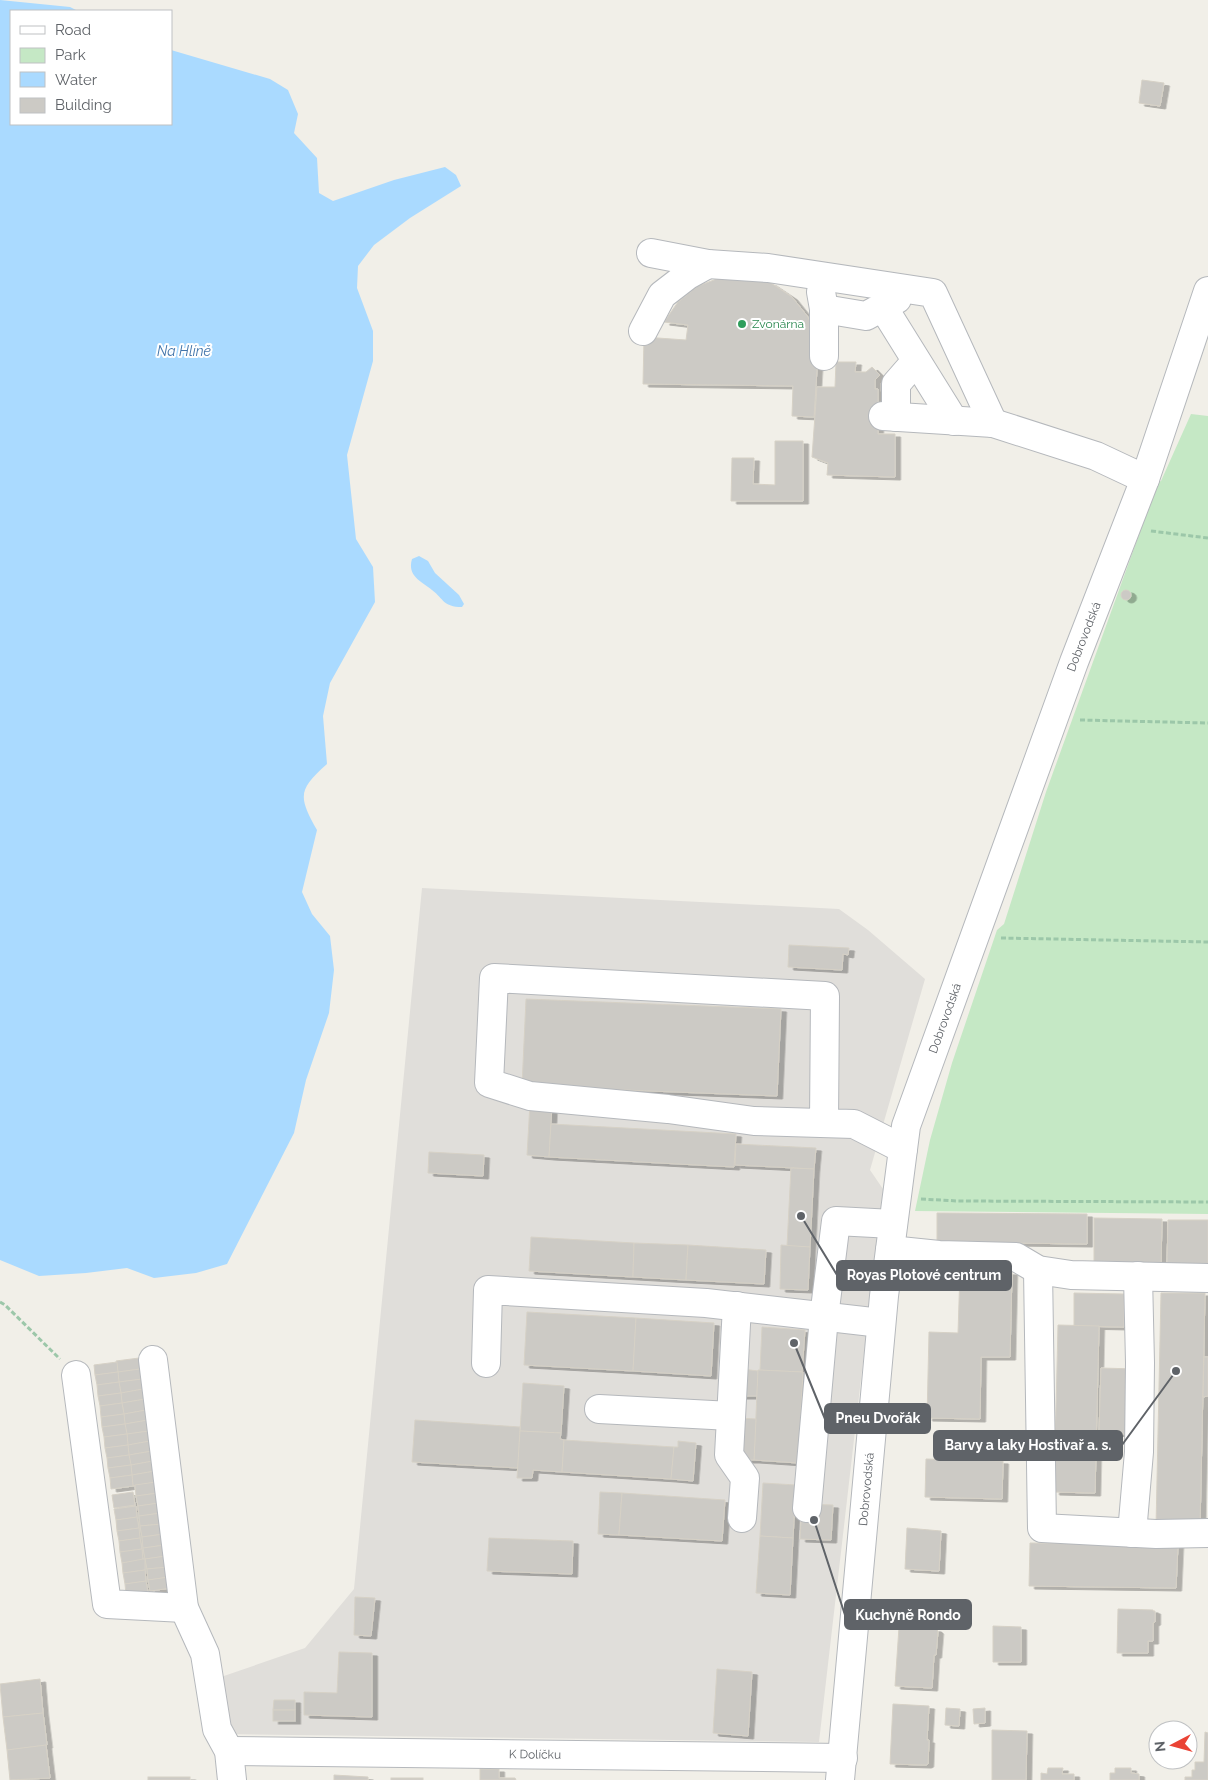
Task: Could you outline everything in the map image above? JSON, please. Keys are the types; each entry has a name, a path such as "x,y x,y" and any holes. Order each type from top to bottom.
{"street":[{"path":"651,253 708,264 768,268 933,293 993,423"},
{"path":"643,331 662,295 688,275 708,264"},
{"path":"818,276 824,309 824,356"},
{"path":"824,309 866,316 913,290"},
{"name":"Dobrovodská","path":"842,1769 881,1323 906,1126 1055,715 1144,479 1207,297"},
{"path":"882,307 954,421"},
{"path":"916,360 896,384 889,417 993,423 1096,456 1144,479"},
{"path":"824,1123 825,996 494,978 489,1083 530,1096 668,1109 754,1121 854,1124 903,1149"},
{"path":"807,1508 824,1316 836,1221 893,1224 939,1255 1016,1257 1038,1270 1071,1275 1208,1278"},
{"path":"1038,1270 1042,1528 1156,1534 1208,1533"},
{"path":"1132,1532 1139,1442 1138,1276"},
{"path":"486,1362 488,1290 706,1302 881,1323"},
{"path":"737,1306 729,1455 745,1478 742,1518"},
{"path":"153,1360 184,1608 205,1654 232,1780"},
{"path":"76,1375 107,1604 184,1608"},
{"path":"599,1409 731,1416"},
{"name":"K Dolíčku","path":"223,1740 842,1769"}],"path":[{"path":"1142,530 1208,538"},
{"path":"1055,715 1081,720 1208,723"},
{"path":"975,935 1008,939 1208,942"},
{"path":"893,1224 958,1201 1208,1202"},
{"path":"0,1302 76,1375"}],"shaded area":[{"path":"422,888 839,909 868,930 925,979 870,1170 883,1189 819,1742 224,1734 218,1678 305,1648 354,1589"}],"green space":[{"path":"1191,414 1208,416 1208,1214 915,1211 930,1140 952,1063 997,930 1004,924 1046,792 1158,482 1161,481"}],"water":[{"name":"Na Hlíně","path":"0,0 70,7 76,10 10,10 10,125 172,125 172,50 270,79 288,90 298,114 294,133 317,158 319,193 333,201 394,180 445,167 456,175 461,186 410,218 374,245 358,266 357,288 373,331 373,361 347,455 356,539 373,567 375,602 330,683 323,716 327,764 311,780 304,794 306,809 317,830 302,892 312,914 330,936 334,970 329,1013 306,1080 294,1133 227,1264 196,1273 154,1278 127,1268 39,1276 0,1260"},
{"path":"419,556 428,561 435,573 459,595 464,604 462,607 447,604 416,578 411,570 411,565 412,559"}],"building":[{"path":"1142,80 1164,83 1160,106 1139,103"},
{"path":"747,276 771,283 792,297 808,317 817,340 818,353 814,417 792,416 793,386 643,384 644,337 686,340 688,325 664,322 678,302 698,286 722,277"},
{"path":"836,362 856,362 855,372 866,372 872,367 880,375 875,380 875,389 878,389 878,434 895,434 895,477 827,475 828,463 812,457 817,387 835,387"},
{"path":"775,441 803,441 803,501 731,501 732,458 754,458 753,484 775,485"},
{"path":"1126,590 1131,595 1126,600 1121,595"},
{"path":"789,945 849,948 848,955 843,954 842,970 788,967"},
{"path":"526,999 781,1009 777,1096 522,1086"},
{"path":"530,1103 552,1105 549,1157 527,1155"},
{"path":"551,1124 736,1134 734,1167 549,1157"},
{"path":"736,1144 816,1148 814,1169 735,1165"},
{"path":"429,1152 484,1155 483,1176 428,1173"},
{"path":"791,1168 814,1169 810,1247 787,1246"},
{"path":"937,1213 1087,1214 1087,1244 937,1242"},
{"path":"1094,1218 1162,1219 1161,1265 1094,1264"},
{"path":"1168,1220 1208,1220 1208,1266 1167,1266"},
{"path":"531,1237 634,1243 633,1277 529,1271"},
{"path":"634,1243 688,1245 686,1280 633,1277"},
{"path":"688,1245 766,1250 764,1284 686,1280"},
{"path":"781,1245 810,1247 808,1290 780,1289"},
{"path":"960,1271 1012,1272 1010,1357 981,1357 980,1419 927,1418 929,1332 958,1333"},
{"path":"1074,1293 1124,1294 1124,1327 1074,1326"},
{"path":"1161,1293 1205,1293 1200,1527 1156,1526"},
{"path":"527,1312 636,1318 633,1371 524,1365"},
{"path":"636,1318 714,1323 711,1376 633,1371"},
{"path":"1058,1325 1099,1326 1095,1493 1054,1492"},
{"path":"762,1327 805,1330 802,1372 760,1370"},
{"path":"1204,1357 1208,1357 1208,1396 1203,1397"},
{"path":"139,1358 140,1369 118,1372 116,1361"},
{"path":"117,1362 118,1372 95,1375 94,1365"},
{"path":"1101,1368 1137,1369 1135,1434 1099,1433"},
{"path":"140,1369 142,1379 119,1382 118,1372"},
{"path":"743,1369 758,1371 757,1396 741,1396"},
{"path":"758,1370 803,1372 798,1463 754,1460"},
{"path":"118,1372 119,1382 97,1385 95,1375"},
{"path":"142,1379 143,1389 121,1393 119,1382"},
{"path":"119,1382 121,1393 98,1396 97,1385"},
{"path":"523,1383 564,1386 561,1433 520,1431"},
{"path":"143,1389 145,1399 122,1403 121,1393"},
{"path":"121,1393 122,1403 100,1406 98,1396"},
{"path":"145,1399 146,1410 124,1414 122,1403"},
{"path":"122,1403 124,1414 101,1417 100,1406"},
{"path":"146,1410 148,1420 125,1424 124,1414"},
{"path":"124,1414 125,1424 102,1427 101,1417"},
{"path":"740,1418 756,1419 754,1460 738,1460"},
{"path":"148,1420 149,1431 127,1434 125,1424"},
{"path":"415,1420 520,1427 518,1468 412,1462"},
{"path":"125,1424 127,1434 104,1437 102,1427"},
{"path":"149,1431 150,1441 128,1445 127,1434"},
{"path":"520,1431 561,1433 560,1439 564,1440 562,1472 533,1470 532,1478 517,1478"},
{"path":"127,1434 128,1445 105,1448 104,1437"},
{"path":"564,1440 674,1447 671,1479 562,1472"},
{"path":"150,1441 152,1451 129,1455 128,1445"},
{"path":"678,1441 696,1443 693,1481 671,1479 674,1447 678,1447"},
{"path":"128,1445 129,1455 107,1458 105,1448"},
{"path":"152,1451 153,1461 131,1465 129,1455"},
{"path":"129,1455 131,1465 108,1468 107,1458"},
{"path":"926,1459 1003,1461 1002,1499 925,1497"},
{"path":"153,1461 155,1471 132,1475 131,1465"},
{"path":"131,1465 132,1475 110,1478 108,1468"},
{"path":"155,1471 156,1482 133,1486 132,1475"},
{"path":"132,1475 133,1486 111,1489 110,1478"},
{"path":"156,1482 158,1493 136,1496 135,1485"},
{"path":"763,1483 796,1485 793,1538 760,1536"},
{"path":"133,1492 135,1505 114,1508 112,1495"},
{"path":"600,1492 622,1493 619,1535 598,1534"},
{"path":"158,1493 159,1503 138,1506 136,1496"},
{"path":"622,1493 725,1500 722,1541 619,1535"},
{"path":"159,1503 161,1513 139,1516 138,1506"},
{"path":"802,1504 833,1505 831,1540 800,1539"},
{"path":"136,1506 137,1517 116,1520 114,1509"},
{"path":"161,1513 162,1524 140,1526 139,1516"},
{"path":"137,1517 139,1528 117,1531 116,1520"},
{"path":"162,1524 164,1534 142,1537 140,1526"},
{"path":"139,1528 140,1538 119,1541 117,1531"},
{"path":"907,1528 941,1531 939,1571 905,1569"},
{"path":"164,1534 165,1545 143,1548 142,1537"},
{"path":"760,1536 793,1538 790,1595 756,1593"},
{"path":"140,1538 142,1549 120,1552 119,1541"},
{"path":"489,1538 573,1541 572,1574 487,1571"},
{"path":"1030,1543 1178,1545 1176,1588 1029,1586"},
{"path":"165,1545 166,1556 145,1559 143,1548"},
{"path":"142,1549 143,1560 122,1563 120,1552"},
{"path":"166,1556 168,1567 147,1569 145,1559"},
{"path":"145,1559 145,1570 123,1573 122,1563"},
{"path":"168,1567 169,1577 148,1580 147,1569"},
{"path":"145,1570 146,1581 125,1584 123,1573"},
{"path":"169,1577 171,1588 150,1591 148,1580"},
{"path":"146,1581 148,1592 126,1595 125,1584"},
{"path":"355,1597 375,1598 371,1636 354,1635"},
{"path":"1118,1609 1155,1611 1153,1641 1148,1641 1148,1653 1117,1653"},
{"path":"993,1626 1021,1627 1021,1662 993,1662"},
{"path":"899,1627 936,1629 938,1631 932,1688 895,1686"},
{"path":"339,1652 372,1653 372,1717 304,1715 304,1692 337,1693"},
{"path":"717,1669 752,1672 748,1736 713,1733"},
{"path":"40,1679 43,1713 3,1717 0,1684"},
{"path":"274,1700 295,1700 295,1710 273,1710"},
{"path":"893,1704 929,1706 928,1764 890,1764"},
{"path":"946,1708 960,1709 959,1726 945,1725"},
{"path":"985,1708 985,1723 974,1724 973,1709"},
{"path":"273,1710 295,1710 295,1721 273,1721"},
{"path":"43,1713 47,1745 7,1750 3,1717"},
{"path":"992,1730 1027,1731 1026,1780 992,1780"},
{"path":"1205,1732 1208,1733 1208,1780 1185,1780 1185,1777 1192,1777 1192,1770 1198,1770 1198,1762 1204,1762"},
{"path":"46,1745 50,1778 10,1780 7,1750"},
{"path":"1048,1768 1063,1768 1062,1774 1074,1774 1074,1780 1041,1780 1041,1773 1047,1774"},
{"path":"1115,1768 1131,1768 1131,1773 1139,1774 1139,1780 1110,1780 1110,1773 1115,1773"},
{"path":"480,1769 499,1769 499,1778 515,1778 516,1780 480,1780"},
{"path":"334,1775 368,1777 368,1780 334,1780"},
{"path":"148,1777 190,1777 190,1780 148,1780"},
{"path":"391,1778 423,1778 423,1780 391,1780"}],"place":[{"name":"Zvonárna","path":"742,324"},
{"name":"Royas Plotové centrum","path":"801,1216"},
{"name":"Pneu Dvořák","path":"794,1343"},
{"name":"Barvy a laky Hostivař a. s.","path":"1176,1371"},
{"name":"Kuchyně Rondo","path":"814,1520"}]}
